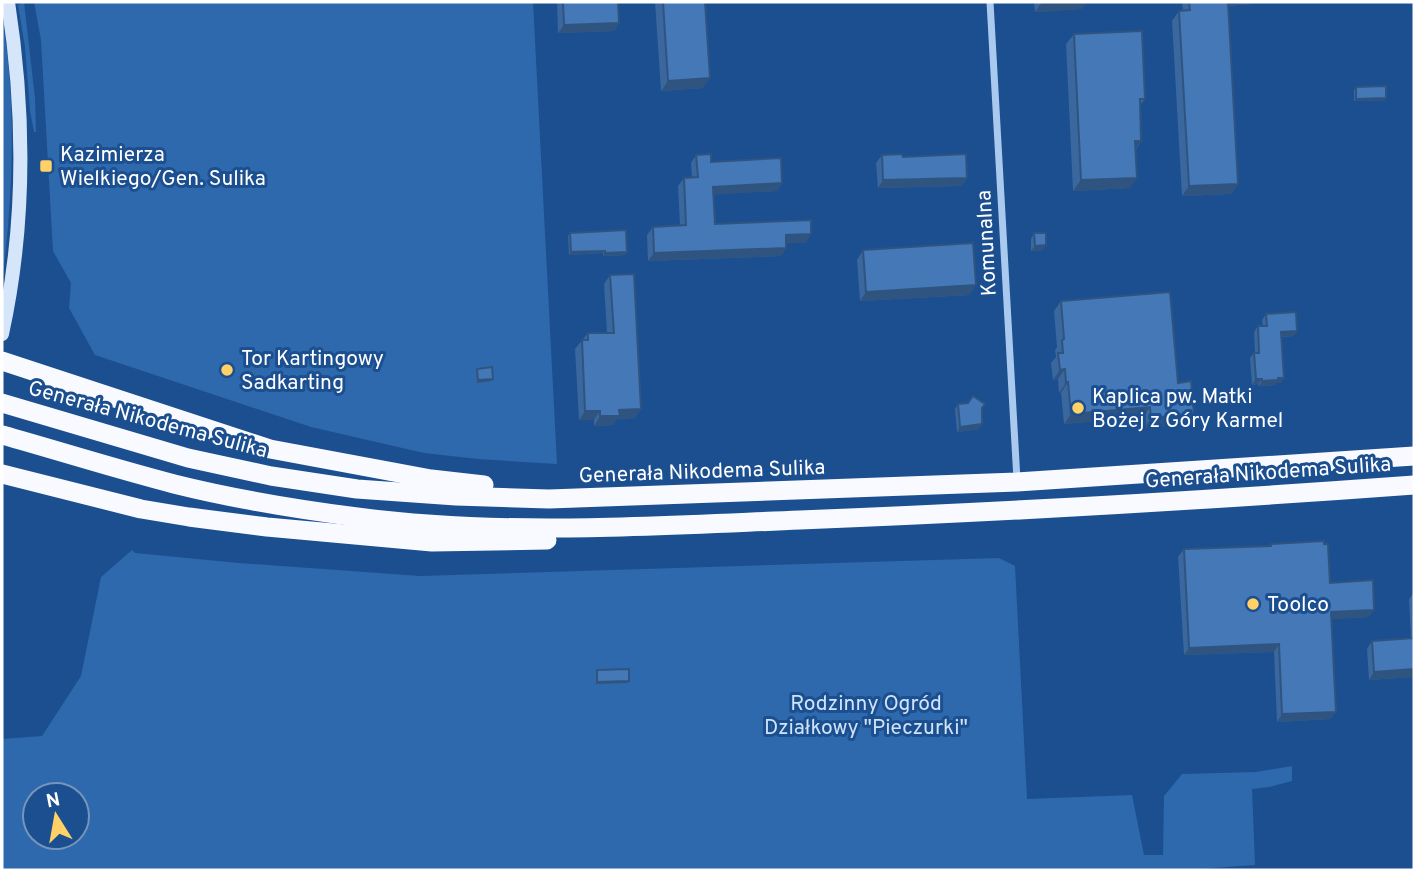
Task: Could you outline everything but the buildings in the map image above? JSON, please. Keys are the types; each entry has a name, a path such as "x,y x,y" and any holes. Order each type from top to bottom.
{"highway":[{"path":"2,361 270,449 442,481 551,487 621,498"},
{"name":"Generała Nikodema Sulika","path":"2,403 188,458 271,476 357,489 456,496 621,498 1017,482 1414,456"},
{"name":"Generała Nikodema Sulika","path":"2,435 187,487 273,505 445,525 683,525 1020,511 1414,485"},
{"path":"2,474 98,499 189,517 432,542 586,539 683,525"}],"main road":[{"path":"2,334 16,250 21,159 20,115 8,2"}],"street":[{"name":"Komunalna","path":"990,2 1017,482"}],"green space":[{"path":"24,2 35,98 36,132 30,111 25,47 18,5"},
{"path":"34,2 533,2 557,464 424,453 311,427 95,355 69,308 71,283 53,251 41,40"},
{"path":"2,17 10,83 12,150 2,284"},
{"name":"Rodzinny Ogród Działkowy \"Pieczurki\"","path":"132,550 135,553 239,563 420,576 999,558 1015,566 1027,799 1132,795 1144,855 1163,855 1164,796 1182,774 1256,772 1292,766 1292,781 1252,789 1255,865 1185,870 2,870 2,739 42,736 81,676 101,577"}],"place":[{"name":"Kazimierza Wielkiego/Gen. Sulika","path":"46,166"},
{"name":"Tor Kartingowy Sadkarting","path":"227,370"},
{"name":"Kaplica pw. Matki Bożej z Góry Karmel","path":"1078,408"},
{"name":"Toolco","path":"1253,604"}]}
